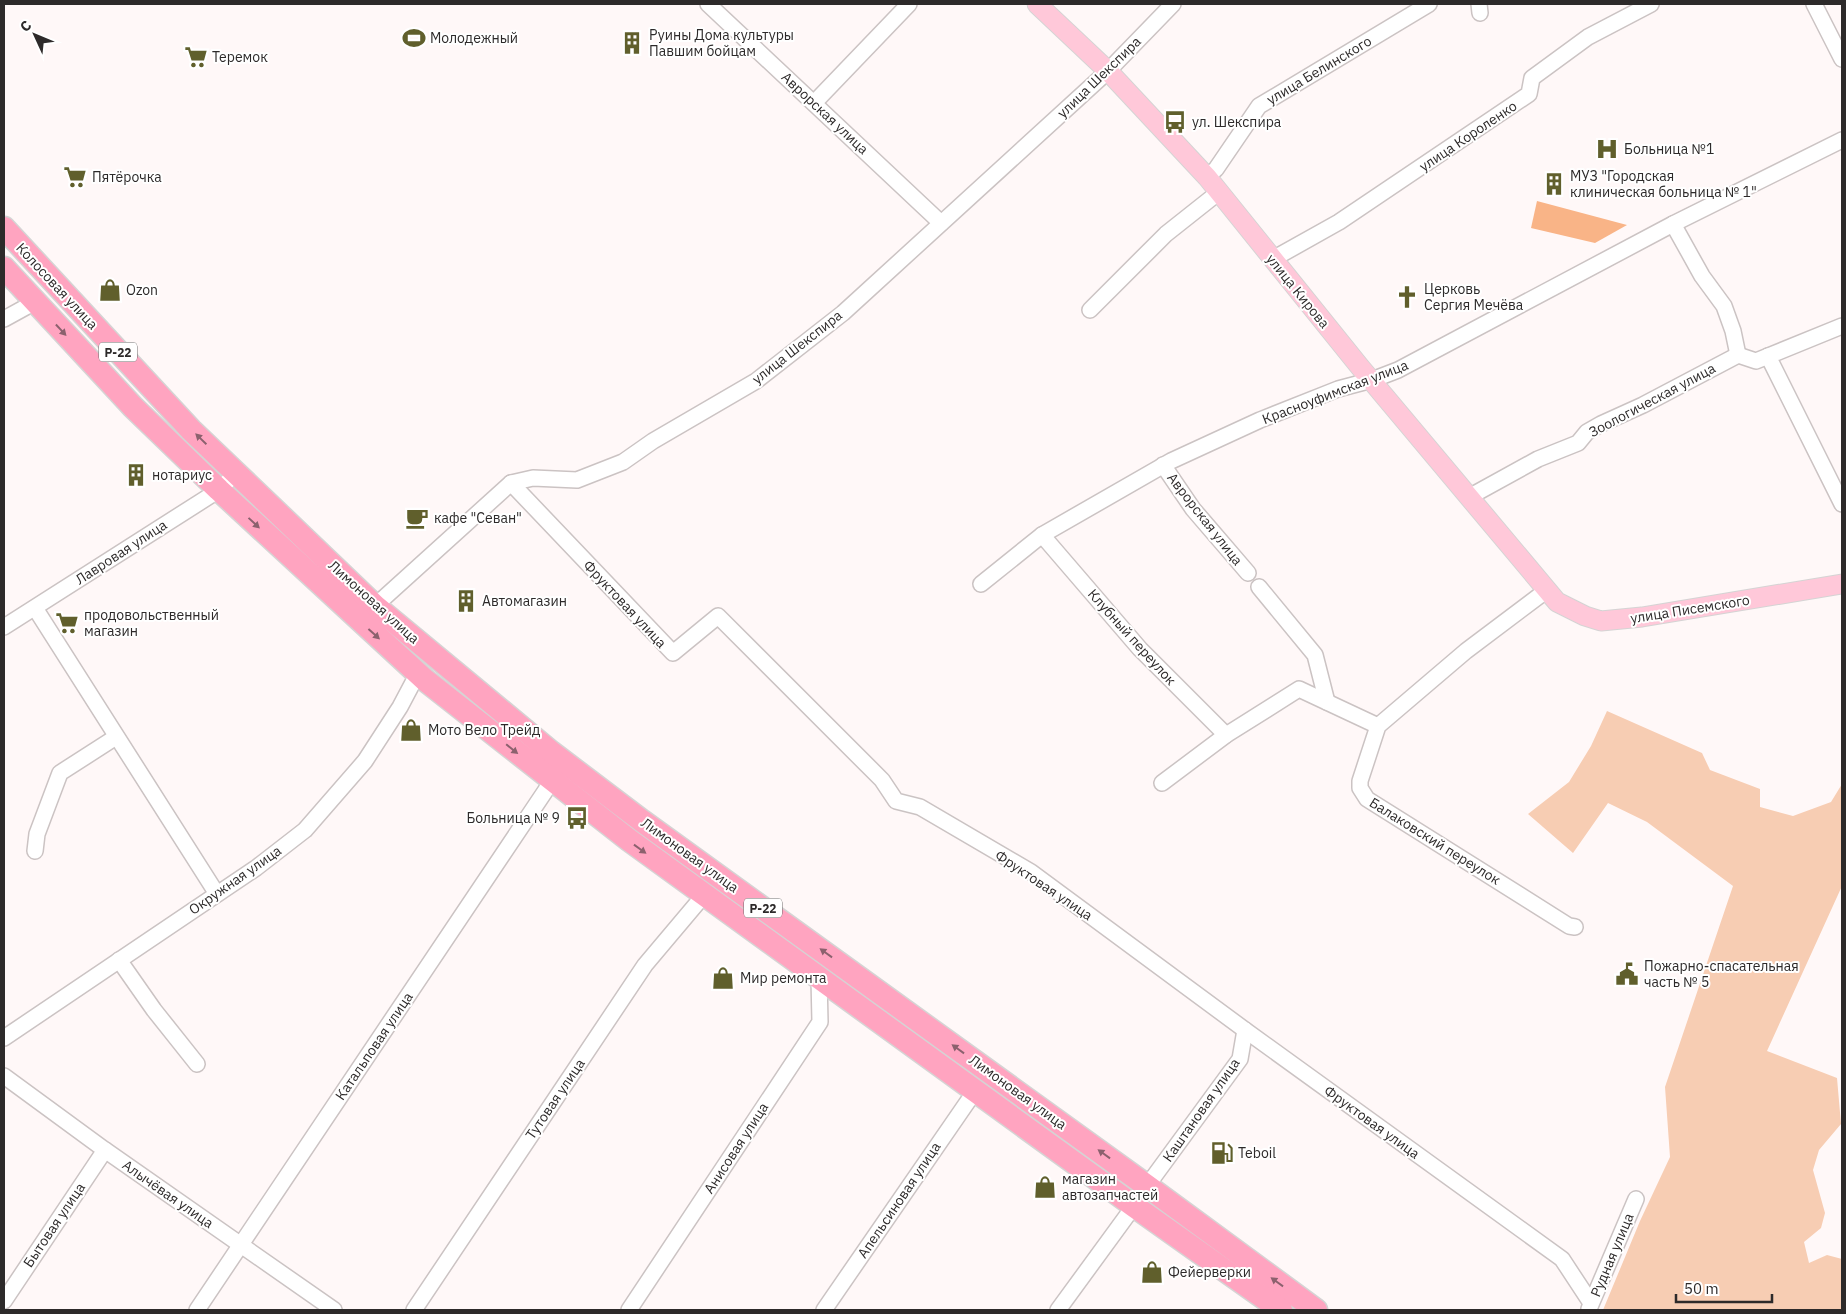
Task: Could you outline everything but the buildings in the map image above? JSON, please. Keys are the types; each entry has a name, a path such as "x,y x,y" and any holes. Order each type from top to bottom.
{"highway":[{"name":"Колосовая улица","path":"4,228 191,430 236,473"},
{"name":"Колосовая улица","path":"4,268 133,407 219,490"},
{"name":"Лимоновая улица","path":"236,473 375,606 551,752 642,821 1316,1310"},
{"name":"Лимоновая улица","path":"219,490 418,673 552,781 704,895 1281,1310"}],"main road":[{"name":"улица Кирова","path":"1037,4 1108,71 1207,178 1547,590"},
{"name":"улица Писемского","path":"1547,590 1556,602 1585,616 1601,621 1642,617 1842,584"}],"street":[{"name":"Аврорская улица","path":"708,4 941,223"},
{"path":"814,103 909,4"},
{"name":"улица Шекспира","path":"511,483 533,478 577,480 623,462 653,440 756,381 843,312 1108,71 1173,4"},
{"name":"улица Белинского","path":"1207,178 1216,169 1259,106 1429,4"},
{"name":"улица Короленко","path":"1273,260 1339,222 1529,94 1532,78 1588,37 1651,4"},
{"path":"1814,4 1842,59"},
{"name":"Красноуфимская улица","path":"981,584 1042,535 1163,465 1260,420 1338,389 1372,380 1398,370 1673,224 1842,140"},
{"path":"1090,310 1166,234 1219,192"},
{"path":"1673,224 1702,276 1724,306 1733,331 1738,355 1756,361 1842,326"},
{"path":"4,319 35,302"},
{"name":"Зоологическая улица","path":"1469,497 1538,459 1578,443 1587,432 1601,424 1643,405 1738,355"},
{"path":"1768,356 1842,504"},
{"name":"Аврорская улица","path":"1163,465 1193,509 1248,573"},
{"name":"Лавровая улица","path":"4,627 219,490 236,473"},
{"path":"375,606 511,483"},
{"name":"Фруктовая улица","path":"511,483 673,653 718,616 882,780 896,801 920,807 1031,872 1245,1030 1562,1259 1590,1306"},
{"name":"Клубный переулок","path":"1042,535 1140,649 1226,735"},
{"path":"1259,587 1315,655 1328,702"},
{"path":"1162,783 1226,735 1299,689 1378,726 1466,651 1547,590"},
{"path":"35,608 217,894"},
{"name":"Окружная улица","path":"4,1038 256,868 305,830 365,761 400,707 418,673"},
{"name":"Балаковский переулок","path":"1378,726 1360,781 1360,788 1366,799 1569,926 1575,927"},
{"path":"35,851 37,834 60,772 116,737"},
{"name":"Катальповая улица","path":"197,1310 552,781"},
{"name":"Тутовая улица","path":"414,1310 645,965 704,895"},
{"path":"119,960 154,1010 197,1064"},
{"name":"Анисовая улица","path":"629,1310 820,1022 819,978"},
{"name":"Каштановая улица","path":"1147,1186 1240,1059 1245,1030"},
{"name":"Алычёвая улица","path":"4,1076 105,1150 334,1310"},
{"name":"Апельсиновая улица","path":"824,1310 975,1091"},
{"name":"Бытовая улица","path":"4,1301 105,1150"},
{"name":"Рудная улица","path":"1590,1306 1636,1199"},
{"path":"1058,1310 1134,1206"}],"shaded area":[{"path":"1537,201 1627,225 1595,243 1531,228"},
{"path":"1607,711 1702,753 1710,770 1760,789 1760,807 1793,816 1831,802 1842,784 1842,886 1767,1051 1837,1078 1841,1124 1819,1150 1813,1170 1825,1213 1821,1228 1804,1242 1809,1263 1827,1255 1842,1259 1842,1310 1603,1310 1640,1221 1670,1157 1665,1087 1733,886 1647,822 1608,803 1573,853 1528,814 1569,782 1591,746"}],"place":[{"name":"Молодежный","path":"414,38"},
{"name":"Руины Дома культуры Павшим бойцам","path":"632,43"},
{"name":"Теремок","path":"196,57"},
{"name":"ул. Шекспира","path":"1175,122"},
{"name":"Больница №1","path":"1607,149"},
{"name":"Пятёрочка","path":"75,177"},
{"name":"МУЗ \"Городская клиническая больница № 1\"","path":"1554,184"},
{"name":"Ozon","path":"110,290"},
{"name":"Церковь Сергия Мечёва","path":"1407,297"},
{"name":"нотариус","path":"136,475"},
{"name":"кафе \"Севан\"","path":"417,518"},
{"name":"Автомагазин","path":"466,601"},
{"name":"продовольственный магазин","path":"67,623"},
{"name":"Мото Вело Трейд","path":"411,730"},
{"name":"Больница № 9","path":"577,818"},
{"name":"Пожарно-спасательная часть № 5","path":"1627,974"},
{"name":"Мир ремонта","path":"723,978"},
{"name":"Teboil","path":"1222,1153"},
{"name":"магазин автозапчастей","path":"1045,1187"},
{"name":"Фейерверки","path":"1152,1272"}]}
